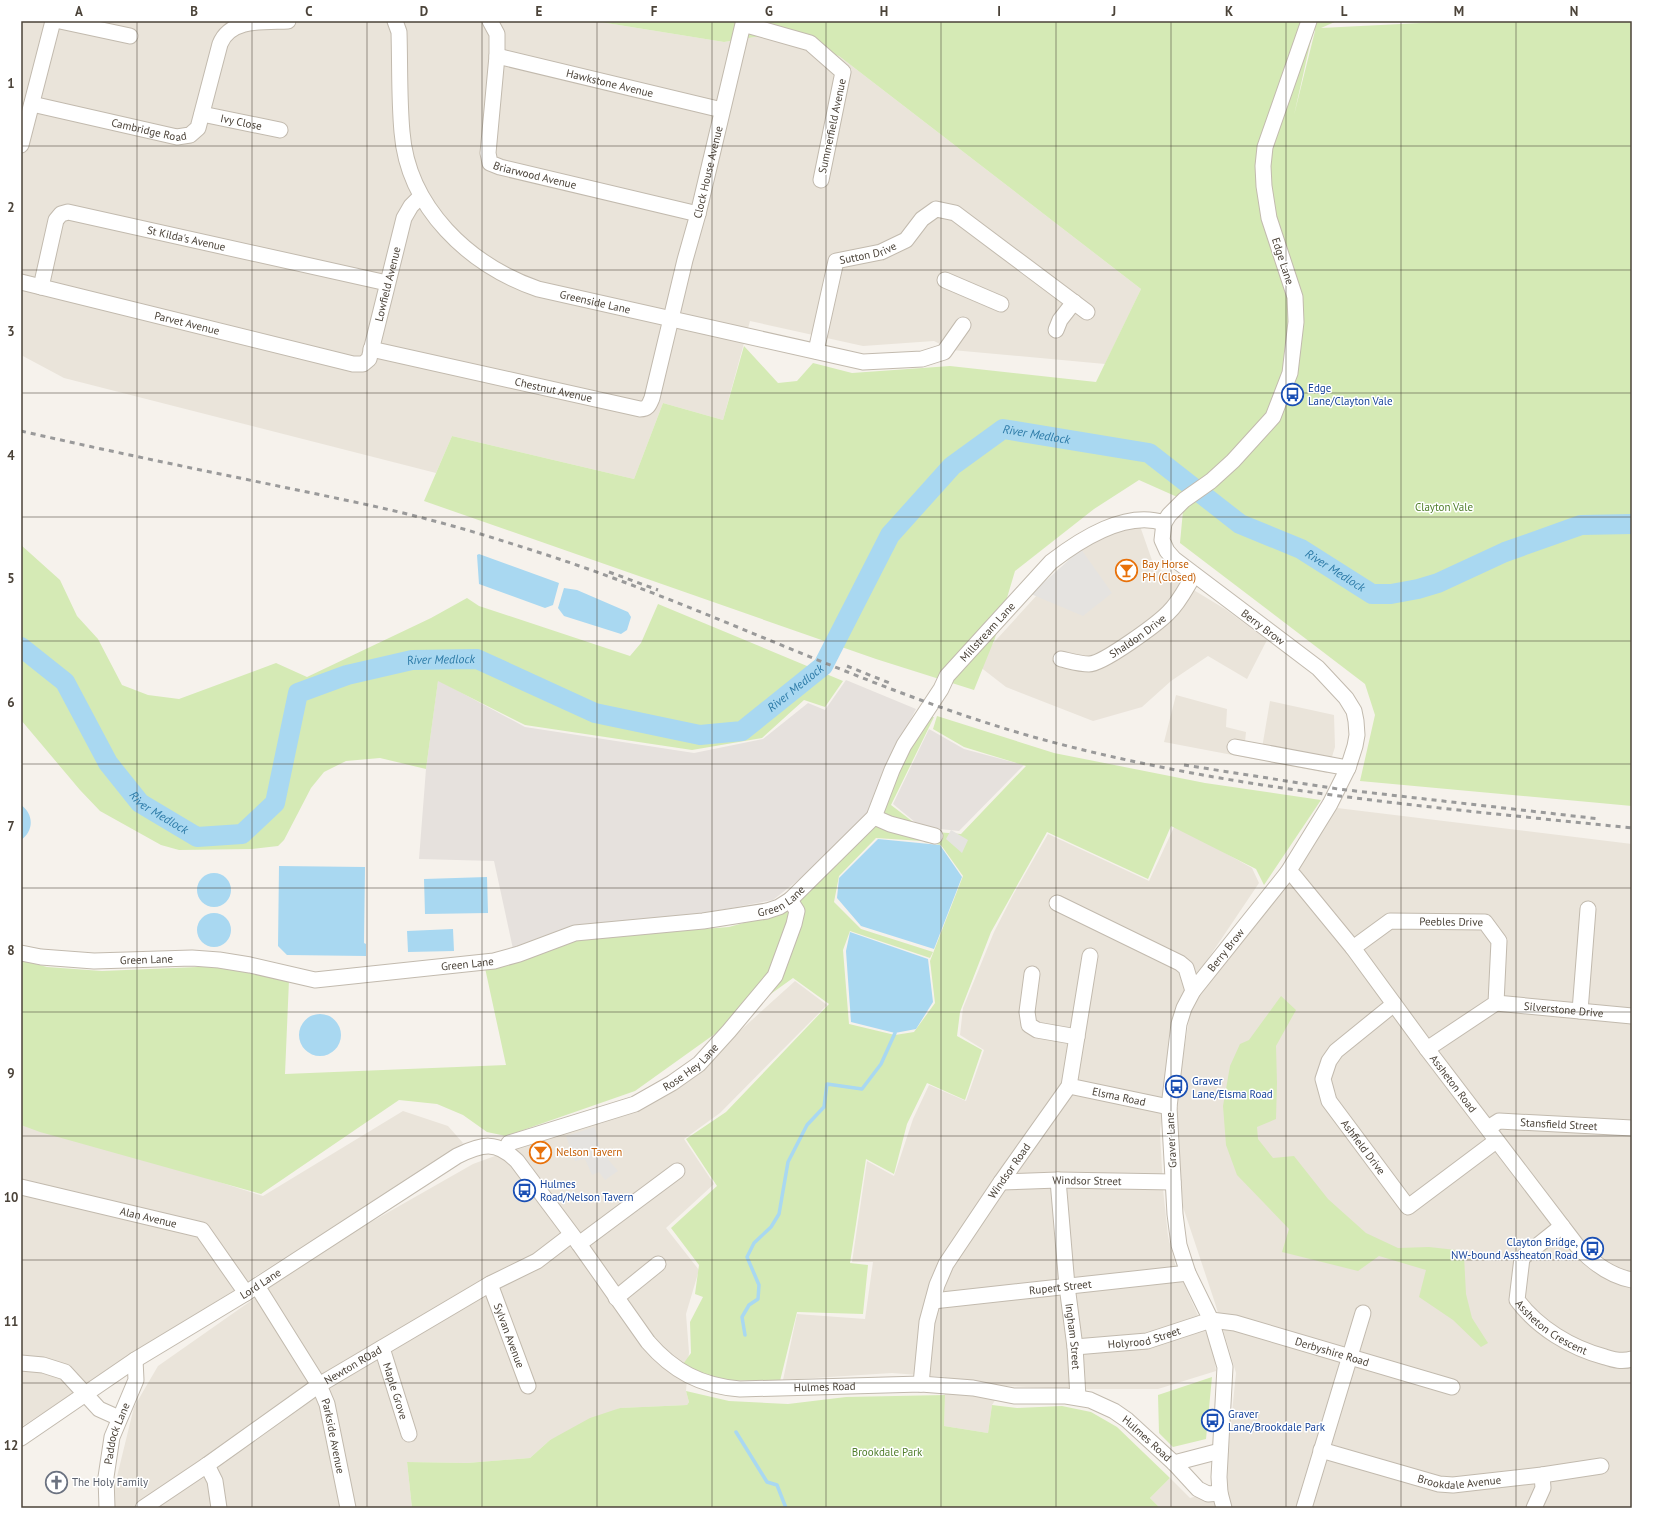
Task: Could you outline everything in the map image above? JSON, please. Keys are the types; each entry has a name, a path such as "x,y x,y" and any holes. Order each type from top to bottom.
{"street":[{"path":"21,145 53,21"},
{"path":"60,21 130,36"},
{"name":"Cambridge Road","path":"32,104 177,137 190,135 198,128 220,44 225,34 242,24 288,21"},
{"name":"Greenside Lane","path":"395,21 399,32 402,132 407,163 420,196 449,234 475,256 497,271 516,281 538,289 864,362 922,359 944,352 963,325"},
{"name":"Briarwood Avenue","path":"490,21 497,34 497,56 488,153 490,163 500,168 698,214"},
{"name":"Edge Lane","path":"1164,523 1169,515 1184,500 1211,481 1233,460 1273,417 1290,373 1296,322 1295,297 1269,218 1264,186 1263,166 1265,147 1309,21"},
{"name":"Summerfield Avenue","path":"743,24 810,43 843,72 821,180"},
{"name":"Clock House Avenue","path":"672,320 685,260 698,214 743,24"},
{"name":"Hawkstone Avenue","path":"497,56 722,110"},
{"name":"Ivy Close","path":"202,114 280,130"},
{"name":"Lowfield Avenue","path":"353,364 363,364 366,362 371,349 404,218 411,206 420,196"},
{"name":"Sutton Drive","path":"816,351 836,261 881,252 906,240 922,219 936,209 955,213 1087,312"},
{"name":"St Kilda's Avenue","path":"41,287 56,220 61,214 68,212 387,283"},
{"path":"945,280 1001,304"},
{"name":"Parvet Avenue","path":"21,282 353,364"},
{"path":"1056,330 1060,320 1074,302"},
{"name":"Chestnut Avenue","path":"371,349 512,382 644,409 648,406 652,398 672,320"},
{"name":"Millstream Lane","path":"874,817 892,770 904,745 941,689 947,676 1051,562 1069,548 1111,525 1146,519 1164,523"},
{"name":"Berry Brow","path":"1164,523 1162,540 1167,551 1174,559 1318,668 1346,698 1354,711 1357,735 1348,768 1330,804 1288,872 1193,991"},
{"name":"Shaldon Drive","path":"1062,659 1090,664 1102,660 1169,613 1181,597 1194,575"},
{"path":"1236,747 1348,768"},
{"path":"874,817 890,824 935,836"},
{"name":"Green Lane","path":"21,953 41,957 94,961 192,958 219,960 250,965 315,980 494,961 519,954 575,933 710,920 767,911 779,907 790,900 874,817"},
{"name":"Assheton Road","path":"1288,872 1294,876 1353,948 1427,1049 1578,1248 1592,1261 1610,1272 1632,1280"},
{"name":"Rose Hey Lane","path":"504,1150 509,1143 635,1104 672,1083 699,1064 730,1031 775,976 794,924 797,911 790,900"},
{"path":"1057,904 1180,963 1186,968 1193,991"},
{"path":"1580,1011 1588,909"},
{"name":"Peebles Drive","path":"1353,948 1390,920 1485,922 1500,941 1496,1003"},
{"name":"Windsor Road","path":"921,1384 926,1322 937,1285 946,1264 1001,1182 1069,1086 1090,956"},
{"path":"1032,974 1027,1012 1029,1025 1037,1030 1077,1037"},
{"name":"Graver Lane","path":"1193,991 1178,1024 1169,1107 1173,1182 1179,1245 1188,1273 1212,1320 1225,1367 1219,1477 1220,1493 1224,1508"},
{"path":"1427,1049 1496,1003"},
{"name":"Silverstone Drive","path":"1496,1003 1632,1016"},
{"name":"Ashfield Drive","path":"1394,1004 1336,1051 1328,1061 1324,1079 1329,1101 1408,1207 1496,1141"},
{"name":"Elsma Road","path":"1069,1086 1169,1107"},
{"name":"Stansfield Street","path":"1488,1128 1499,1121 1632,1128"},
{"name":"Lord Lane","path":"21,1438 136,1360 252,1289 457,1156 486,1145 504,1150"},
{"name":"Hulmes Road","path":"504,1150 517,1161 528,1175 648,1342 661,1357 690,1377 707,1384 723,1388 740,1389 921,1384 973,1388 1014,1396 1078,1397 1100,1403 1114,1411 1140,1431 1174,1463 1198,1490 1208,1494 1220,1493"},
{"name":"Newton ROad","path":"142,1508 319,1385 490,1284 537,1261 575,1239 676,1171"},
{"name":"Windsor Street","path":"1001,1182 1058,1180 1173,1182"},
{"name":"Ingham Street","path":"1058,1180 1067,1286 1075,1347 1078,1397"},
{"name":"Alan Avenue","path":"21,1186 202,1230 252,1289"},
{"name":"Assheton Crescent","path":"1562,1226 1522,1258 1517,1300 1524,1309 1546,1329 1564,1340 1592,1354 1620,1361 1632,1359"},
{"path":"616,1298 658,1264"},
{"name":"Rupert Street","path":"933,1301 1188,1273"},
{"name":"Sylvan Avenue","path":"490,1284 528,1386"},
{"name":"Parkside Avenue","path":"252,1289 319,1385 327,1404 348,1508"},
{"path":"1304,1508 1363,1313"},
{"name":"Holyrood Street","path":"1075,1347 1147,1341 1212,1320"},
{"name":"Derbyshire Road","path":"1212,1320 1235,1323 1452,1387"},
{"name":"Maple Grove","path":"382,1348 410,1434"},
{"name":"Paddock Lane","path":"107,1508 106,1477 110,1445 119,1418 136,1380 136,1360"},
{"path":"21,1363 43,1365 65,1372 86,1393 99,1409 119,1418"},
{"name":"Brookdale Avenue","path":"1321,1450 1439,1484 1453,1485 1542,1475 1601,1466"},
{"path":"1174,1463 1220,1451"},
{"path":"207,1464 215,1481 219,1508"},
{"path":"1534,1508 1543,1488 1542,1475"}],"shaded area":[{"path":"21,21 594,21 724,42 761,36 839,56 1141,289 1105,364 952,350 934,341 863,346 750,321 723,420 663,403 634,479 452,436 436,473 64,378 21,355"},
{"path":"1140,526 1154,566 1225,609 1267,640 1247,679 1208,656 1171,681 1142,707 1093,721 1006,687 975,663 1080,548 1096,535"},
{"path":"1081,549 1112,593 1083,616 1031,594"},
{"path":"438,680 525,727 694,753 763,739 808,703 825,710 846,680 916,709 891,758 871,808 826,858 773,900 513,949 494,861 419,859 426,769"},
{"path":"1176,695 1227,709 1226,727 1246,732 1244,752 1261,754 1270,701 1334,715 1335,747 1327,773 1164,742"},
{"path":"929,729 964,749 1024,765 959,831 921,827 893,804"},
{"path":"1337,808 1632,844 1632,1508 1160,1508 1150,1498 1170,1478 1190,1498 1227,1489 1228,1452 1236,1373 1215,1303 1183,1207 1176,1100 1191,1007"},
{"path":"1175,825 1252,868 1259,883 1183,996 1173,1020 1160,1132 1163,1189 1168,1236 1175,1264 1214,1351 1216,1371 1158,1389 1072,1389 1004,1386 992,1405 988,1433 944,1426 945,1377 892,1373 783,1380 797,1314 865,1319 873,1262 852,1262 867,1161 894,1176 913,1119 929,1085 966,1101 984,1050 960,1035 963,1008 994,932 1013,895 1048,834 1149,881"},
{"path":"951,830 968,840 962,853 946,839"},
{"path":"795,981 827,1005 720,1113 684,1139 714,1184 666,1228 699,1270 686,1314 689,1352 686,1391 689,1402 687,1405 620,1408 550,1440 530,1458 467,1463 407,1462 412,1508 98,1508 111,1501 134,1407 158,1366 329,1246 473,1164 542,1139 700,1067"},
{"path":"403,1111 448,1126 463,1143 21,1427 21,1119 263,1196"},
{"path":"595,1127 600,1150 618,1171 605,1180 599,1172 592,1175 585,1159 575,1161 566,1136"}],"green space":[{"name":"Clayton Vale","path":"594,21 1337,21 1321,28 1460,21 1632,21 1632,806 1360,781 1375,715 1365,684 1180,543 1184,500 1139,480 1094,509 1015,571 995,638 974,690 876,659 424,501 452,436 634,479 663,403 723,420 744,346 778,383 797,381 813,363 852,373 950,366 1096,382 1141,289 839,56 761,36 724,42","holes":["1315,30 1294,115 1313,31"]},
{"path":"21,545 60,580 77,616 98,639 122,685 148,695 179,699 276,663 307,677 431,618 467,598 479,606 630,656 641,643 658,604 843,681 825,707 804,700 762,738 692,750 525,725 438,681 426,769 380,758 346,761 324,772 311,788 284,840 278,846 252,849 179,850 161,845 100,811 80,790 21,720"},
{"path":"937,716 1054,753 1205,783 1321,800 1264,885 1256,869 1171,826 1148,879 1047,832 991,932 960,1012 957,1036 982,1050 965,1100 927,1083 907,1124 894,1174 866,1159 850,1263 868,1265 863,1314 797,1312 780,1381 714,1380 681,1367 691,1353 690,1322 703,1297 695,1294 699,1265 671,1228 717,1186 686,1139 726,1112 829,1004 793,978 635,1091 506,1136 487,1132 463,1115 437,1104 399,1100 261,1194 40,1132 21,1125 21,960 47,967 102,971 222,966 289,980 285,1074 506,1065 485,968 575,939 729,927 787,911 815,883 885,799 927,717 934,717 891,805 921,828 922,841 876,838 839,876 834,902 861,929 933,952 930,958 850,931 843,950 849,1024 895,1035 914,1032 935,1003 930,961 963,876 941,845 924,842 923,831 961,834 1026,766 964,747 933,729"},
{"path":"1281,996 1296,1010 1276,1046 1276,1119 1257,1127 1258,1139 1273,1158 1294,1156 1328,1199 1366,1233 1398,1248 1429,1247 1456,1250 1464,1256 1466,1294 1472,1318 1488,1343 1481,1347 1453,1320 1419,1297 1426,1270 1379,1256 1358,1271 1282,1252 1289,1229 1237,1175 1226,1145 1223,1106 1230,1066 1240,1044 1249,1040"},
{"path":"1212,1377 1206,1439 1173,1447 1159,1433 1158,1395"},
{"name":"Brookdale Park","path":"686,1391 729,1401 788,1404 846,1397 945,1395 944,1426 988,1433 992,1405 1017,1408 1062,1406 1091,1412 1117,1427 1170,1478 1150,1498 1160,1508 412,1508 407,1462 467,1463 530,1458 550,1440 590,1418 620,1408 687,1405 689,1402"}],"water":[{"path":"479,554 559,583 553,605 545,608 479,584 477,555"},
{"path":"564,588 577,590 628,612 631,617 627,630 621,634 564,616 558,608"},
{"path":"21,805 28,813 31,822 28,832 21,840"},
{"path":"878,839 940,845 962,877 934,949 861,926 837,898 839,878"},
{"path":"279,866 365,867 364,943 366,944 366,956 287,955 278,946"},
{"path":"211,873 217,873 221,874 228,880 231,890 230,897 224,904 217,907 211,907 207,906 200,900 197,893 197,887 198,883 204,876"},
{"path":"487,877 488,913 425,914 424,879"},
{"path":"211,913 217,913 221,914 228,920 231,930 230,937 224,944 217,947 211,947 207,946 200,940 197,933 197,927 198,923 204,916"},
{"path":"453,929 454,951 408,952 407,931"},
{"path":"850,932 928,959 933,1002 916,1029 895,1033 851,1022 846,951"},
{"path":"320,1014 335,1020 341,1035 335,1050 320,1056 305,1050 299,1035 305,1020"}],"waterway":[{"name":"River Medlock","path":"21,647 65,682 108,763 140,803 197,837 242,834 275,803 298,693 347,675 412,660 477,659 595,713 700,735 742,731 823,666 890,535 952,466 1003,429 1149,453 1240,524 1301,549 1372,594 1391,594 1418,589 1438,583 1505,552 1581,525 1632,524"},
{"path":"745,1335 742,1317 749,1305 758,1299 759,1285 747,1257 754,1243 771,1227 779,1214 788,1162 807,1125 824,1107 827,1084 862,1089 881,1064 895,1033"},
{"path":"736,1432 767,1482 777,1485 786,1508"}],"railway":[{"path":"21,431 380,508 480,534 611,577 853,674 975,719 1037,738 1110,756 1184,771 1332,795 1482,813 1632,828"},
{"path":"609,572 658,590"},
{"path":"847,666 892,684"},
{"path":"1184,765 1338,789 1600,819"}],"place":[{"name":"Edge Lane/Clayton Vale","path":"1293,394"},
{"name":"Bay Horse PH (Closed)","path":"1126,570"},
{"name":"Graver Lane/Elsma Road","path":"1177,1087"},
{"name":"Nelson Tavern","path":"541,1152"},
{"name":"Hulmes Road/Nelson Tavern","path":"524,1190"},
{"name":"Clayton Bridge, NW-bound Assheaton Road","path":"1593,1248"},
{"name":"Graver Lane/Brookdale Park","path":"1213,1420"},
{"name":"The Holy Family","path":"57,1482"}]}
